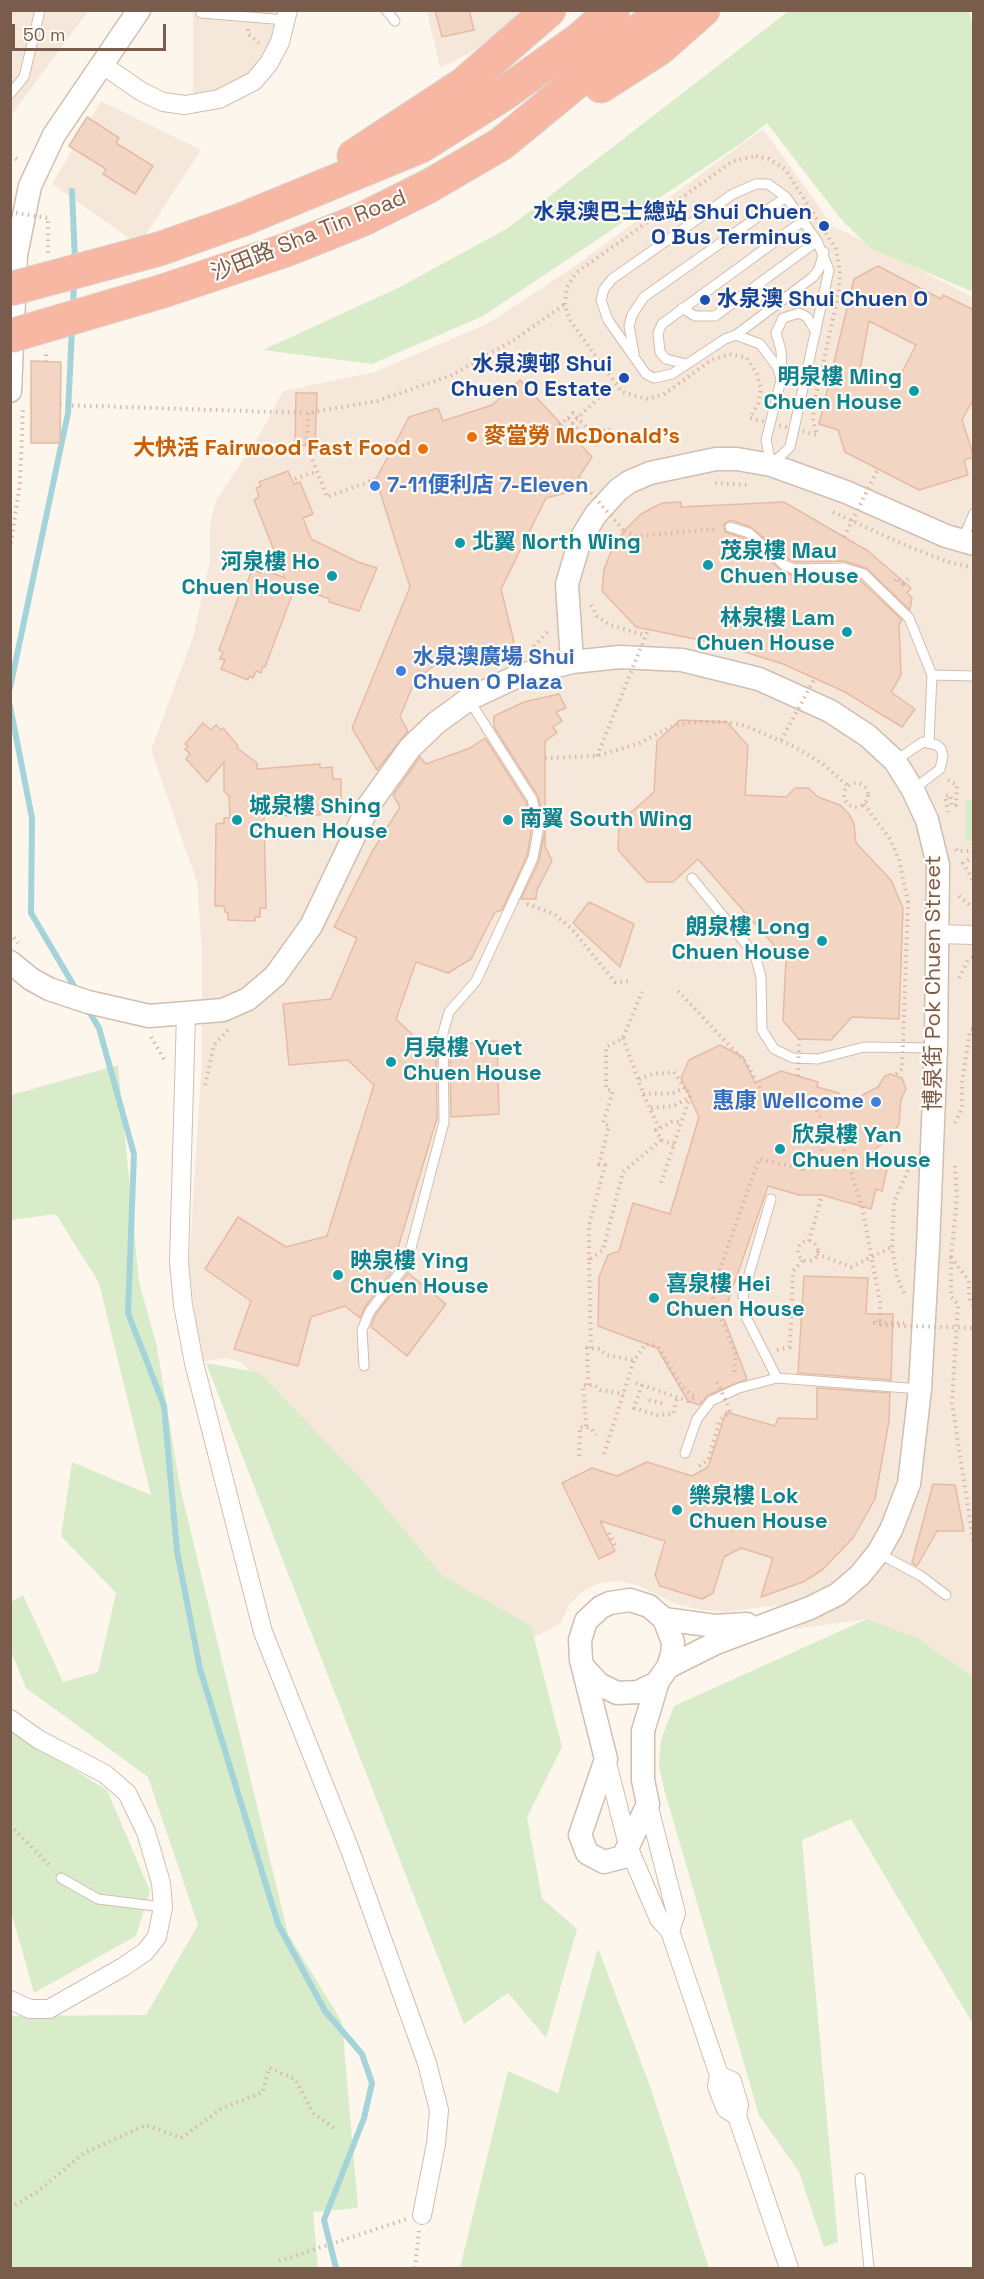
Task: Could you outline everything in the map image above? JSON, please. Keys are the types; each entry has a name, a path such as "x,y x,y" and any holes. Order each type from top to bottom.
{"highway":[{"path":"275,206 454,91 549,10"},
{"name":"沙田路 Sha Tin Road","path":"10,289 159,249 275,206 421,146 512,88 580,39 613,10"},
{"name":"沙田路 Sha Tin Road","path":"10,336 164,291 286,250 361,220 429,186 501,144 664,10"},
{"path":"501,144 660,48 703,10"}],"street":[{"path":"10,391 16,255 25,204 37,169 54,135 139,10"},
{"path":"103,65 142,93 164,102 185,105 208,102 243,88 261,73 275,54 287,15"},
{"path":"572,662 567,599 570,570 586,528 612,496 629,482 650,473 696,461 737,459 771,465 846,492 968,543"},
{"name":"博泉街 Pok Chuen Street","path":"10,962 31,979 50,988 88,1002 149,1016 223,1010 236,1006 275,976 311,926 357,827 381,785 422,735 469,699 518,676 572,662 620,657 682,660 759,679 830,711 867,736 895,761 913,790 927,820 938,865 936,1048 920,1389 909,1484 891,1530 878,1553 860,1575 838,1594 810,1608 716,1643 638,1692 617,1693 599,1684 585,1670"},
{"path":"938,934 974,935"},
{"path":"186,1014 179,1262 183,1305 194,1363 263,1632 350,1850 427,2063 439,2110 436,2144 422,2215"},
{"name":"博泉街 Pok Chuen Street","path":"670,1931 676,1913 643,1780 643,1731 673,1642 664,1619 649,1606 630,1600 610,1603 593,1614 582,1630 579,1651 629,1849 659,1919 670,1931 719,2075 732,2081 740,2105 737,2116 789,2268"},
{"name":"博泉街 Pok Chuen Street","path":"664,1619 715,1626 769,1623"},
{"path":"10,1719 38,1739 105,1774 127,1793 146,1832 161,1883 164,1907 161,1929 152,1944 135,1960 49,2008 30,2009 10,2000"},
{"path":"606,1759 582,1825 581,1844 594,1859 604,1862 623,1857 629,1849 648,1804"}],"lane":[{"path":"10,94 24,77 40,10"},
{"path":"386,10 395,21"},
{"path":"201,13 249,17 287,15"},
{"path":"771,465 790,447 828,278 824,252 786,197 768,184 744,188 612,279 604,289 601,300 603,310 646,374 654,378 664,378 713,345 736,335 813,277 819,269 824,252"},
{"path":"638,364 629,326 632,315 644,297 786,197"},
{"path":"686,364 666,359 657,342 662,324 803,221"},
{"path":"682,308 695,316 715,316 817,242"},
{"path":"771,465 766,440 781,380 781,350 776,333 783,318 791,313 807,317 816,333"},
{"path":"736,335 760,344 778,368 781,380"},
{"path":"968,543 974,513"},
{"path":"730,528 749,533 784,565 794,569 844,568 864,574 909,618 932,675 929,742"},
{"path":"932,675 974,676"},
{"path":"364,1366 362,1330 370,1311 407,1263 444,1122 442,1033 449,1012 476,981 533,858 539,826 532,799 521,777 469,699"},
{"path":"895,761 916,745 929,742 941,749 943,763 940,769 913,790"},
{"path":"692,878 755,955 761,976 762,1030 774,1049 793,1058 818,1059 864,1047 936,1048"},
{"path":"771,1200 743,1295 747,1319 777,1378"},
{"path":"685,1453 697,1419 711,1401 740,1388 777,1378 920,1389"},
{"path":"878,1553 921,1576 946,1595"},
{"path":"61,1878 98,1899 164,1907"},
{"path":"861,2178 869,2268"}],"path":[{"path":"249,17 248,34 258,41 260,51"},
{"path":"10,156 20,161"},
{"path":"60,405 308,413 377,401 450,376 514,340 565,304"},
{"path":"563,432 614,383"},
{"path":"308,413 307,446 327,497 376,479"},
{"path":"560,425 573,413 592,433 578,446"},
{"path":"568,418 590,442 608,428 616,437"},
{"path":"844,537 878,469"},
{"path":"295,479 317,471"},
{"path":"579,479 624,531 636,536 730,528"},
{"path":"895,581 897,578 902,585 908,579"},
{"path":"597,756 648,630"},
{"path":"620,676 641,675"},
{"path":"781,740 815,678"},
{"path":"786,709 807,717"},
{"path":"545,758 597,756 640,743 673,726 691,722 737,724 781,740 816,760 848,786"},
{"path":"939,783 946,778 957,785 956,805 952,806 950,795 945,796 950,818"},
{"path":"855,783 864,786 868,796 864,804 856,807 848,804 844,794 848,786 855,783"},
{"path":"864,804 890,839 905,880 908,902 902,1069 896,1074"},
{"path":"954,840 957,852 974,852"},
{"path":"974,857 963,864 974,882"},
{"path":"521,902 554,914 571,928 615,982 632,981"},
{"path":"678,991 731,1047"},
{"path":"588,1385 588,1348 591,1348 589,1226 605,1165 599,1164 609,1125 603,1124 613,1090 606,1089 606,1047 623,1038 642,992"},
{"path":"205,1094 206,1072 213,1045 229,1029"},
{"path":"954,1133 954,1124 962,1108 962,1083 970,1030 974,1029"},
{"path":"623,1038 643,1094 659,1128"},
{"path":"798,1076 799,1039"},
{"path":"639,1079 653,1074 674,1072 690,1096"},
{"path":"643,1094 673,1093 686,1087 690,1096 660,1186"},
{"path":"651,1108 674,1106 690,1096"},
{"path":"674,1145 661,1140 656,1130 672,1122 682,1122"},
{"path":"827,1133 843,1148 862,1207 880,1302 875,1322"},
{"path":"589,1260 603,1250 624,1172 661,1140"},
{"path":"817,1254 851,1267 892,1247 894,1202 913,1159"},
{"path":"954,1161 957,1198 951,1257 951,1298 958,1304 952,1403 973,1546"},
{"path":"808,1241 822,1195"},
{"path":"808,1241 815,1244 817,1254 811,1261 803,1260 798,1255 797,1249 802,1243 808,1241"},
{"path":"951,1257 969,1281 969,1297 974,1309"},
{"path":"763,1352 790,1347 793,1271 803,1260"},
{"path":"875,1322 909,1323"},
{"path":"875,1322 880,1325 974,1328"},
{"path":"604,1454 634,1360 646,1344 658,1346 682,1387 700,1401"},
{"path":"591,1348 600,1349 606,1355 634,1360"},
{"path":"699,1466 708,1461 720,1420 730,1412 717,1382"},
{"path":"636,1383 688,1401 695,1397"},
{"path":"586,1426 583,1385 624,1394"},
{"path":"642,1386 634,1408 657,1415 673,1414 677,1398"},
{"path":"657,1402 660,1392"},
{"path":"649,1400 665,1404"},
{"path":"579,1456 580,1427 586,1426 595,1431 596,1435"},
{"path":"609,1533 616,1548"},
{"path":"10,1825 61,1878"},
{"path":"10,2208 37,2192 84,2153 146,2125 181,2138 221,2109 263,2092 269,2068 295,2079 313,2113 337,2130"},
{"path":"279,2261 422,2215 415,2268"}],"shaded area":[{"path":"11,11 88,11 11,116"},
{"path":"193,11 286,11 285,50 270,79 235,95 193,99"},
{"path":"427,11 532,11 499,38 440,68"},
{"path":"101,101 201,150 139,245 52,184"},
{"name":"水泉澳邨 Shui Chuen O Estate","path":"763,129 833,226 973,297 973,1677 918,1638 867,1619 796,1629 776,1605 726,1612 701,1610 676,1604 637,1585 618,1581 599,1583 582,1592 569,1605 561,1623 525,1642 437,1591 243,1363 226,1358 201,1362 189,1265 202,1059 202,952 197,882 151,750 193,637 210,561 210,525 216,501 260,434 283,391 375,372 487,324 572,268"}],"green space":[{"path":"790,10 969,11 974,31 973,292 870,248 840,218 767,123 743,142 483,316 372,364 263,350 400,287 508,228"},
{"path":"965,800 973,800 973,841 965,841"},
{"path":"118,1065 139,1282 157,1347 180,1487 288,1934 342,2022 358,2208 313,2212 318,2268 11,2268 10,2016 146,2015 198,1925 148,1777 26,1688 11,1651 11,1602 23,1595 63,1682 98,1672 116,1593 61,1536 72,1462 151,1495 99,1283 56,1214 11,1220 11,1095"},
{"path":"206,1363 260,1373 362,1480 443,1576 531,1626 562,1747 527,1817 542,1898 577,1929 546,2038 508,1993 464,2024"},
{"path":"867,1619 918,1638 973,1677 973,2024 851,1819 802,1840 838,2242 824,2247 799,2172 759,2115 659,1765 661,1740 674,1706"},
{"path":"10,1731 107,1790 150,1891 136,1936 34,1993 11,1911"},
{"path":"598,1948 650,2086 709,2268 460,2268 508,2071 558,2093"}],"building":[{"path":"435,10 469,10 474,30 442,37"},
{"path":"87,117 119,138 116,143 153,166 135,194 103,174 106,169 69,146"},
{"path":"878,266 941,299 943,295 974,310 974,398 962,420 974,457 964,460 968,475 919,490 845,452 838,430 819,424 854,279","holes":["869,321 916,345 897,382 878,385 859,375"]},
{"path":"31,361 61,362 60,443 31,443"},
{"name":"北翼 North Wing","path":"520,380 592,457 569,492 546,498 501,589 514,642 503,655 485,662 447,656 415,680 400,717 408,731 377,770 352,728 410,587 376,479 409,417 438,408 443,421 492,405"},
{"path":"296,393 317,393 315,446 295,445"},
{"name":"河泉樓 Ho Chuen House","path":"288,471 294,484 300,482 313,514 303,518 311,539 358,562 377,568 359,611 329,602 330,599 295,587 265,667 263,666 261,673 256,671 253,678 249,676 248,680 221,669 225,660 220,659 223,652 219,650 244,582 247,583 252,570 261,573 262,569 285,578 254,500 259,497 256,488 261,486 259,482"},
{"path":"681,502 681,507 784,502 868,551 911,588 907,593 912,597 910,610 866,568 844,561 795,562 788,559 751,527 731,520 724,524 725,532 746,539 782,571 794,576 843,575 860,580 902,620 899,624 901,675 891,692 915,709 902,727 845,692 783,664 719,644 636,627 602,591 604,569 612,549 624,531 641,514 662,503"},
{"path":"559,694 566,708 556,712 562,721 553,727 557,733 545,741 545,823 538,796 494,727 494,716 524,702"},
{"path":"680,720 727,722 748,746 745,795 786,797 795,788 808,788 818,797 840,805 849,814 854,824 856,843 891,880 903,908 899,1019 852,1017 831,1040 799,1039 783,1021 786,959 698,859 673,882 647,882 618,850 619,823 654,792 657,741"},
{"name":"城泉樓 Shing Chuen House","path":"203,723 211,730 216,725 221,730 223,728 238,746 237,748 257,763 257,769 320,764 320,768 332,767 333,779 341,779 341,800 326,805 326,811 320,811 320,815 264,816 266,908 260,908 260,917 255,917 255,921 228,920 228,913 225,912 224,906 215,906 216,824 224,823 224,818 230,818 229,796 224,791 224,762 207,782 186,759 190,754 185,749 188,746 185,744"},
{"path":"485,738 526,802 532,826 527,856 502,910 495,912 471,959 448,973 416,962 396,1019 425,1047 436,1046 437,1118 394,1261 397,1264 365,1307 360,1318 345,1306 311,1317 298,1366 234,1349 251,1301 205,1269 238,1217 286,1247 327,1236 374,1085 348,1060 289,1065 283,1004 331,999 357,938 334,927 372,852 400,807 393,795 420,757 426,764 470,748"},
{"path":"545,830 545,846 552,861 537,890 536,899 521,899 539,861"},
{"path":"589,902 634,924 620,967 573,923"},
{"path":"497,1041 499,1114 451,1117 450,1045"},
{"path":"720,1045 743,1057 755,1083 781,1071 818,1082 817,1087 839,1093 845,1104 878,1087 884,1077 890,1074 902,1078 906,1089 901,1100 899,1124 892,1135 864,1159 888,1165 882,1191 876,1189 871,1209 822,1195 799,1195 768,1186 723,1316 747,1379 708,1395 699,1405 688,1401 657,1348 598,1326 599,1277 608,1255 619,1251 633,1203 670,1214 699,1117 681,1078 689,1060"},
{"path":"408,1273 446,1304 407,1356 371,1327 376,1314"},
{"path":"804,1276 868,1278 866,1314 893,1314 891,1380 798,1373"},
{"path":"817,1388 890,1393 889,1421 875,1499 853,1538 822,1570 803,1582 761,1597 773,1558 741,1548 724,1557 713,1593 702,1599 660,1586 655,1575 665,1541 600,1521 615,1551 599,1559 562,1483 592,1468 617,1476 647,1462 692,1476 708,1467 726,1412 775,1426 778,1418 817,1419"},
{"path":"933,1484 955,1485 964,1531 937,1531 917,1566 912,1563"}],"waterway":[{"path":"72,191 75,261"},
{"path":"73,306 74,283"},
{"path":"10,688 68,413 72,328"},
{"path":"10,706 32,818 31,913 77,991"},
{"path":"87,1008 99,1028 134,1154 128,1313 164,1406 177,1551 200,1669 278,1924 325,2011 362,2054 372,2083 364,2118 324,2220 336,2268"}],"place":[{"name":"水泉澳巴士總站 Shui Chuen O Bus Terminus","path":"824,226"},
{"name":"水泉澳 Shui Chuen O","path":"705,300"},
{"name":"水泉澳邨 Shui Chuen O Estate","path":"624,378"},
{"name":"明泉樓 Ming Chuen House","path":"914,391"},
{"name":"麥當勞 McDonald's","path":"472,437"},
{"name":"大快活 Fairwood Fast Food","path":"423,449"},
{"name":"7-11便利店 7-Eleven","path":"375,486"},
{"name":"北翼 North Wing","path":"460,543"},
{"name":"茂泉樓 Mau Chuen House","path":"708,565"},
{"name":"河泉樓 Ho Chuen House","path":"332,576"},
{"name":"林泉樓 Lam Chuen House","path":"847,632"},
{"name":"水泉澳廣場 Shui Chuen O Plaza","path":"401,671"},
{"name":"城泉樓 Shing Chuen House","path":"237,820"},
{"name":"南翼 South Wing","path":"508,820"},
{"name":"朗泉樓 Long Chuen House","path":"822,941"},
{"name":"月泉樓 Yuet Chuen House","path":"391,1062"},
{"name":"惠康 Wellcome","path":"876,1102"},
{"name":"欣泉樓 Yan Chuen House","path":"780,1149"},
{"name":"映泉樓 Ying Chuen House","path":"338,1275"},
{"name":"喜泉樓 Hei Chuen House","path":"654,1298"},
{"name":"樂泉樓 Lok Chuen House","path":"677,1510"}]}
